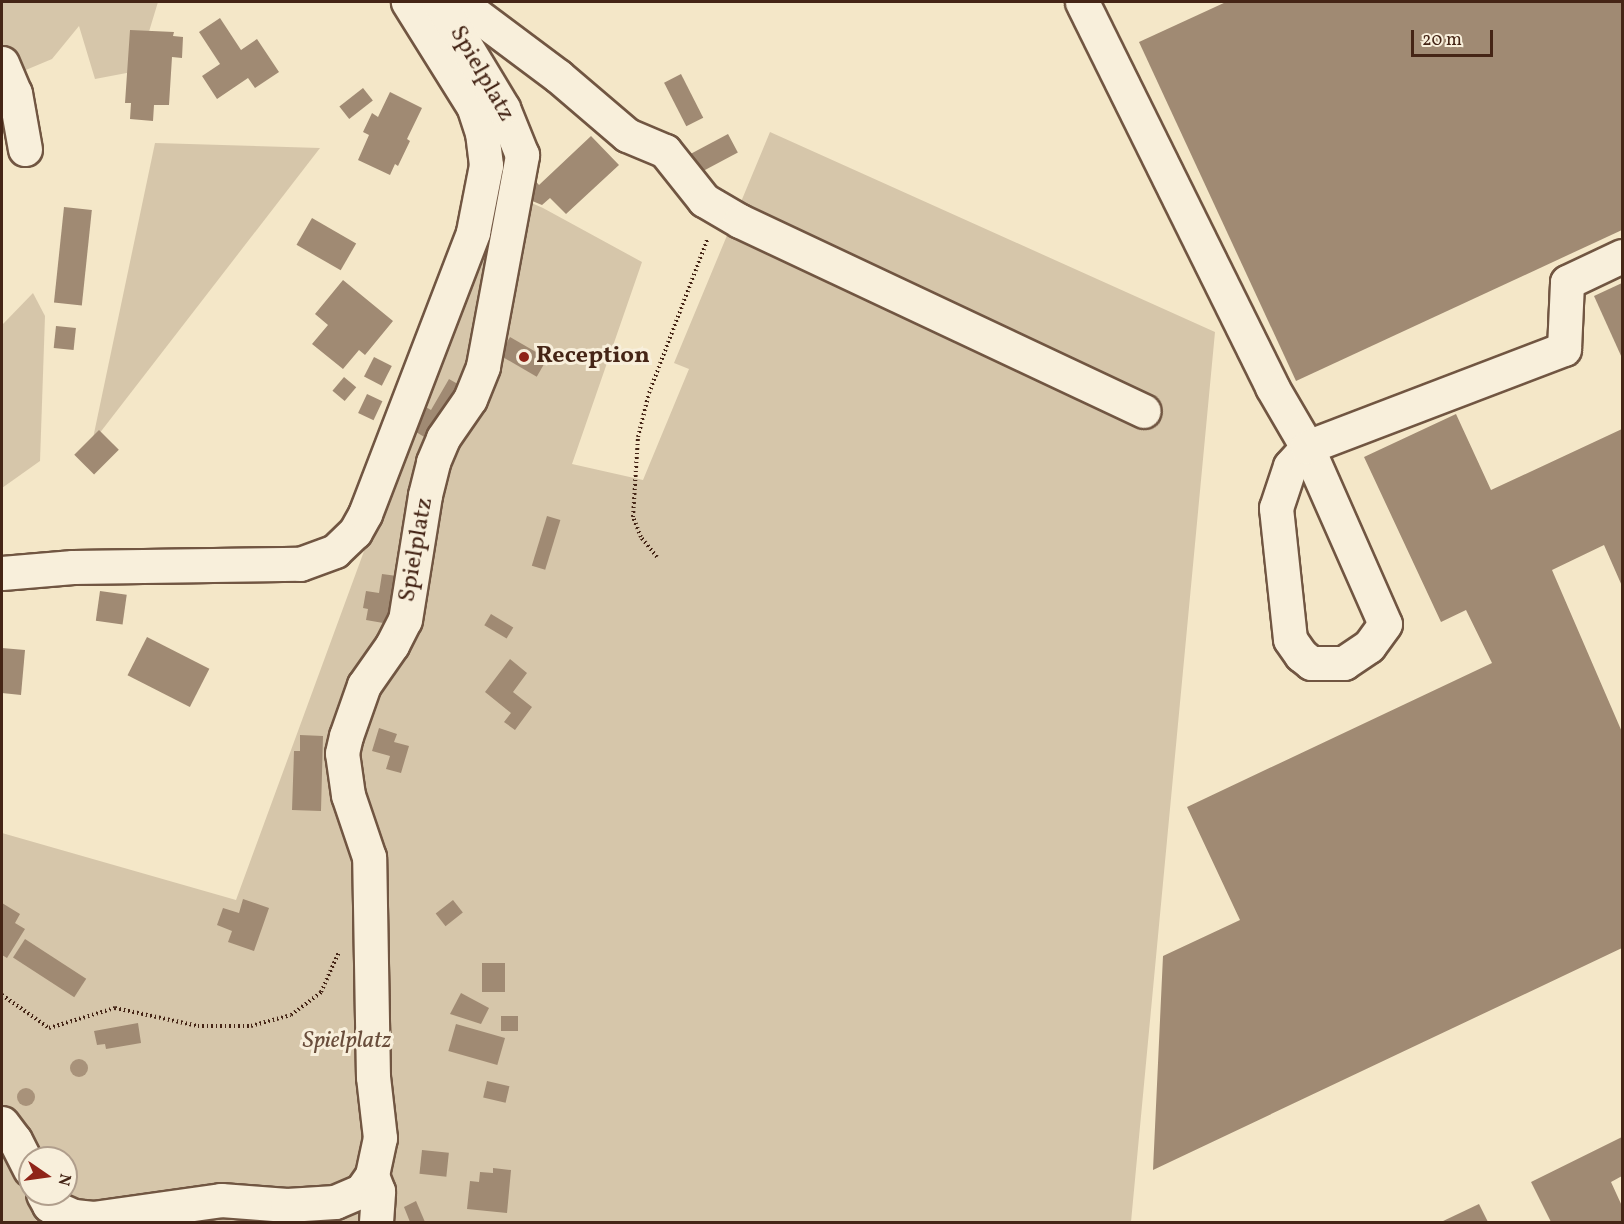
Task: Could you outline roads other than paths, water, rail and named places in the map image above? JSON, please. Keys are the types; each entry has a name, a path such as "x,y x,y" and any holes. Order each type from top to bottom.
{"lane":[{"path":"2,573 73,567 300,564 334,551 355,532 365,514 473,232 486,165 482,133 473,106 408,2"},
{"name":"Spielplatz","path":"376,1222 378,1191 372,1175 380,1138 373,1077 369,857 348,795 342,753 345,736 364,686 392,645 405,620 425,495 434,462 443,438 470,399 483,366 522,155 503,108 439,2"},
{"path":"459,2 558,76 627,135 665,151 692,188 704,200 719,209 740,221 1144,411"},
{"path":"1083,2 1272,387 1307,447 1385,624 1369,646 1344,663 1311,663 1301,655 1290,639 1276,508 1281,487 1290,466 1307,447 1564,349 1567,282 1623,256"},
{"path":"2,63 15,93 24,149"},
{"path":"2,1123 18,1146"},
{"path":"51,1206 74,1216 93,1218 221,1200 287,1205 328,1204 348,1199 361,1191 372,1175"}],"place":[{"name":"Reception","path":"524,357"}]}
